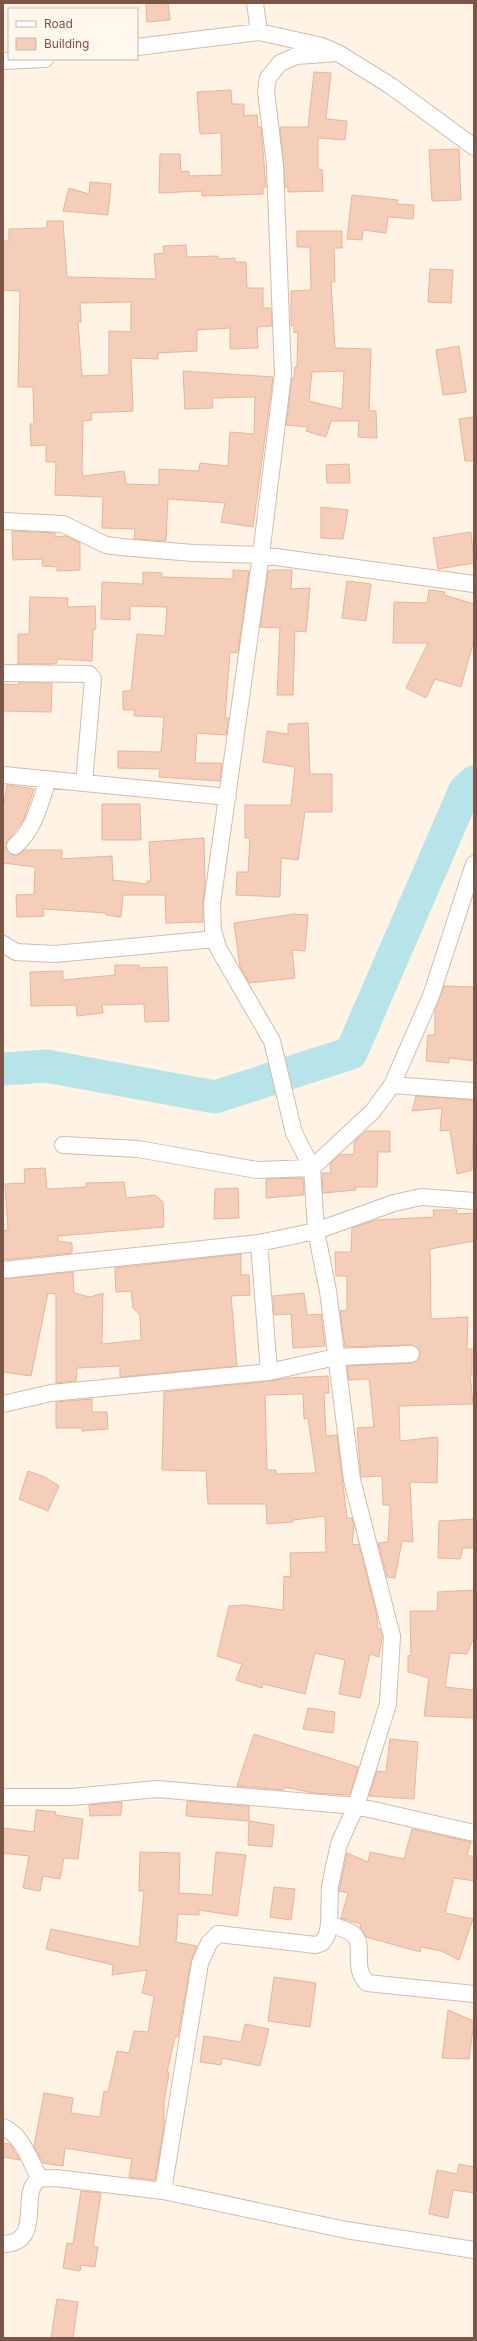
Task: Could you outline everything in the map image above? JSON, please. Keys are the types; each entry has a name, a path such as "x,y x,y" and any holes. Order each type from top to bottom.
{"street":[{"path":"255,3 262,32"},
{"path":"138,47 262,32 322,46 338,53 391,86 474,147"},
{"path":"163,2191 200,1963 209,1943 218,1934 316,1945 324,1940 329,1924 330,1886 339,1844 356,1806 388,1704 392,1636 352,1480 328,1291 316,1231 312,1168 294,1133 272,1041 218,948 213,930 212,904 261,555 283,374 275,166 266,91 268,78 280,63 296,56 338,53"},
{"path":"3,61 24,60"},
{"path":"3,521 63,524 106,545 193,553 261,555 474,584"},
{"path":"3,673 89,674 93,679 84,783"},
{"path":"3,775 228,796"},
{"path":"15,846 24,839 32,826 48,780"},
{"path":"64,1145 138,1149 257,1170 312,1168 373,1111 392,1085 431,996 474,864"},
{"path":"3,944 16,952 55,954 216,939"},
{"path":"392,1085 474,1091"},
{"path":"3,1270 259,1242 316,1231 394,1202 421,1197 474,1201"},
{"path":"259,1242 269,1372"},
{"path":"3,1404 51,1393 269,1372 336,1357 411,1354"},
{"path":"3,1797 72,1797 157,1789 356,1806 474,1833"},
{"path":"329,1924 352,1933 357,1940 359,1973 367,1983 474,1994"},
{"path":"3,2127 10,2129 22,2143 40,2179"},
{"path":"3,2244 13,2244 22,2239 34,2185 40,2179 56,2178 163,2191 346,2230 474,2250"}],"building":[{"path":"146,3 168,3 170,20 147,22"},
{"path":"314,72 331,73 326,119 347,121 345,140 318,138 318,170 322,169 323,191 288,192 288,187 285,187 280,127 308,127"},
{"path":"231,90 232,104 244,104 244,116 257,115 258,127 261,127 266,187 263,187 263,194 202,196 202,191 159,193 160,154 180,154 181,172 189,171 189,176 222,175 221,133 200,134 197,92"},
{"path":"459,149 461,200 432,201 429,150"},
{"path":"90,182 111,184 108,215 63,211 69,188 89,194"},
{"path":"352,195 398,200 397,204 414,205 413,219 388,217 386,233 363,230 362,240 347,239"},
{"path":"47,221 63,221 67,277 156,279 154,254 164,253 163,246 186,245 187,257 218,256 218,259 235,258 235,262 246,262 247,288 263,288 263,308 271,308 272,326 257,327 258,348 230,349 230,328 197,330 197,351 158,353 158,359 131,358 133,411 91,413 92,420 83,421 82,469 83,476 124,471 126,484 159,485 159,469 199,471 200,463 228,466 230,432 254,434 255,397 212,398 213,408 185,409 183,371 273,377 253,527 221,522 225,503 168,499 166,541 134,539 135,529 102,528 103,497 55,495 56,462 46,462 46,445 31,446 30,424 34,424 33,387 18,387 20,291 3,290 3,241 9,241 9,229 47,228","holes":["131,302 131,332 109,331 109,375 82,376 78,322 81,322 80,303"]},
{"path":"297,231 342,231 342,248 334,248 335,282 331,282 335,348 371,349 369,411 376,411 377,438 358,437 359,421 331,421 326,437 306,431 308,427 286,425 292,378 294,378 295,367 297,367 298,332 294,333 294,325 291,326 291,291 311,290 310,247 297,247","holes":["344,371 342,409 309,401 312,372"]},
{"path":"430,269 453,270 451,303 428,302"},
{"path":"459,346 466,392 443,395 436,350"},
{"path":"474,417 474,461 465,461 459,419"},
{"path":"349,464 350,483 327,483 326,465"},
{"path":"321,507 348,510 343,539 321,538"},
{"path":"12,531 55,533 55,537 66,536 80,543 80,570 57,571 57,567 42,566 43,559 13,560"},
{"path":"471,532 474,563 438,569 433,538"},
{"path":"233,570 249,571 238,653 230,652 225,718 229,718 226,735 197,733 195,763 222,763 220,781 159,777 160,769 118,768 118,751 161,752 164,717 134,716 135,710 123,710 123,691 131,691 137,634 165,636 167,607 130,606 130,620 101,619 102,582 143,584 143,572 162,573 162,577 233,579"},
{"path":"292,570 291,589 310,588 306,632 295,631 293,695 277,695 280,628 260,627 268,571"},
{"path":"347,581 371,584 366,621 342,618"},
{"path":"429,590 445,592 444,595 474,604 474,640 461,687 435,679 426,698 406,688 428,643 393,643 394,602 427,603"},
{"path":"30,597 68,598 67,607 95,606 96,629 93,629 92,661 57,659 57,663 52,664 18,664 18,634 29,634"},
{"path":"18,683 52,683 51,712 3,711 3,684 18,685"},
{"path":"308,723 310,774 332,774 332,812 305,812 298,860 281,858 280,897 236,895 237,872 248,872 250,838 245,838 245,805 291,805 295,767 263,762 267,731 288,734 288,724"},
{"path":"7,785 34,789 24,819 6,843 6,849 13,855 18,855 24,850 62,850 62,859 112,856 113,880 147,884 147,881 151,881 149,842 204,838 205,883 203,922 166,923 165,895 123,895 121,917 106,915 106,913 43,909 44,916 17,917 16,895 34,894 35,867 3,863 3,810"},
{"path":"102,804 140,804 141,840 102,840"},
{"path":"294,914 308,915 305,951 292,950 295,978 249,983 240,967 234,923"},
{"path":"115,965 139,965 139,968 167,967 169,1021 145,1022 144,1004 102,1005 103,1013 77,1016 76,1005 31,1006 30,972 63,971 63,980 115,975"},
{"path":"444,986 474,987 474,1061 449,1058 449,1063 426,1061 428,1035 435,1035 435,1010"},
{"path":"416,1096 474,1100 472,1170 457,1174 450,1130 440,1131 442,1108 412,1111"},
{"path":"366,1131 390,1131 390,1152 378,1152 377,1187 355,1187 356,1190 323,1193 322,1173 331,1173 330,1164 339,1155 354,1154 354,1142"},
{"path":"45,1168 47,1189 86,1187 86,1183 124,1182 126,1198 155,1195 163,1202 164,1227 58,1236 58,1241 72,1243 72,1253 3,1260 3,1231 8,1230 5,1184 25,1183 24,1169"},
{"path":"303,1178 304,1195 266,1198 266,1179"},
{"path":"238,1188 239,1218 214,1219 215,1189"},
{"path":"433,1210 457,1210 456,1214 474,1213 474,1241 430,1249 431,1319 468,1317 467,1349 472,1349 472,1375 470,1375 473,1404 399,1406 400,1441 438,1437 437,1483 410,1482 413,1542 402,1541 395,1578 387,1577 378,1543 388,1542 390,1505 383,1505 382,1476 361,1477 357,1428 374,1427 369,1379 349,1380 347,1366 412,1363 419,1359 420,1353 419,1349 411,1345 345,1347 340,1311 347,1310 347,1276 336,1276 335,1252 351,1252 352,1228 376,1220 434,1217"},
{"path":"241,1254 241,1275 249,1275 250,1295 231,1296 237,1366 120,1377 120,1366 77,1368 76,1381 56,1383 56,1294 48,1293 31,1376 3,1372 3,1279 73,1272 74,1293 90,1297 103,1293 102,1344 141,1340 140,1315 133,1308 131,1291 116,1292 115,1268"},
{"path":"304,1293 307,1315 321,1314 325,1346 293,1348 291,1314 274,1315 273,1296"},
{"path":"328,1376 329,1393 324,1393 326,1436 337,1435 347,1518 352,1518 354,1526 352,1545 359,1544 377,1616 378,1629 380,1629 382,1637 379,1657 370,1654 360,1698 339,1694 345,1660 315,1653 305,1694 263,1684 262,1688 236,1680 242,1664 217,1656 229,1606 245,1605 283,1610 284,1576 291,1577 290,1553 326,1552 325,1516 293,1520 293,1522 267,1524 266,1504 208,1504 206,1471 162,1470 164,1392 288,1378","holes":["303,1394 304,1419 308,1418 316,1473 276,1474 276,1470 267,1470 265,1395"]},
{"path":"92,1399 92,1412 107,1412 108,1429 82,1431 82,1428 56,1428 56,1402"},
{"path":"28,1471 45,1477 59,1486 48,1511 19,1499"},
{"path":"474,1519 474,1548 463,1548 460,1559 438,1558 439,1521"},
{"path":"474,1590 474,1637 467,1654 450,1653 445,1687 474,1690 474,1718 424,1716 429,1678 408,1672 408,1656 411,1655 410,1611 437,1611 438,1592"},
{"path":"308,1708 335,1712 333,1733 303,1729"},
{"path":"254,1734 358,1767 350,1795 314,1793 284,1787 284,1790 237,1786"},
{"path":"390,1739 418,1742 414,1799 369,1796 377,1771 386,1772"},
{"path":"187,1801 249,1806 249,1821 186,1816"},
{"path":"122,1802 121,1815 90,1816 89,1805"},
{"path":"36,1810 56,1812 55,1815 83,1819 78,1859 64,1858 60,1879 43,1876 40,1891 23,1888 29,1856 3,1853 3,1828 34,1832"},
{"path":"249,1821 274,1825 272,1847 248,1845"},
{"path":"412,1829 471,1842 467,1855 474,1857 474,1881 454,1878 445,1913 473,1919 459,1960 441,1951 421,1947 420,1952 366,1937 360,1927 361,1924 341,1918 348,1893 339,1891 347,1853 368,1862 370,1852 404,1859"},
{"path":"140,1852 180,1853 179,1893 212,1895 216,1852 246,1855 237,1916 199,1910 199,1915 178,1914 176,1942 197,1946 191,1961 178,2037 175,2037 167,2072 169,2073 164,2102 164,2127 155,2180 129,2177 132,2159 65,2148 63,2166 43,2163 34,2146 44,2093 73,2098 71,2113 100,2117 104,2091 108,2092 117,2051 129,2053 134,2031 148,2032 154,1996 142,1993 147,1970 112,1975 113,1965 46,1949 51,1929 139,1947 144,1891 139,1891"},
{"path":"274,1887 295,1889 291,1920 270,1917"},
{"path":"274,1977 316,1983 310,2027 268,2021"},
{"path":"448,2010 474,2021 469,2059 442,2058"},
{"path":"245,2024 269,2029 260,2066 222,2058 221,2065 200,2062 204,2036 241,2042"},
{"path":"3,2143 10,2144 20,2160 3,2157"},
{"path":"459,2164 474,2167 474,2193 453,2190 448,2218 429,2214 437,2170 457,2174"},
{"path":"81,2191 101,2193 93,2246 98,2247 95,2267 81,2265 80,2271 63,2268 67,2243 73,2244"},
{"path":"57,2299 78,2302 73,2338 51,2338"}],"waterway":[{"path":"3,1069 46,1066 215,1097 351,1053 465,790 474,782"}]}
